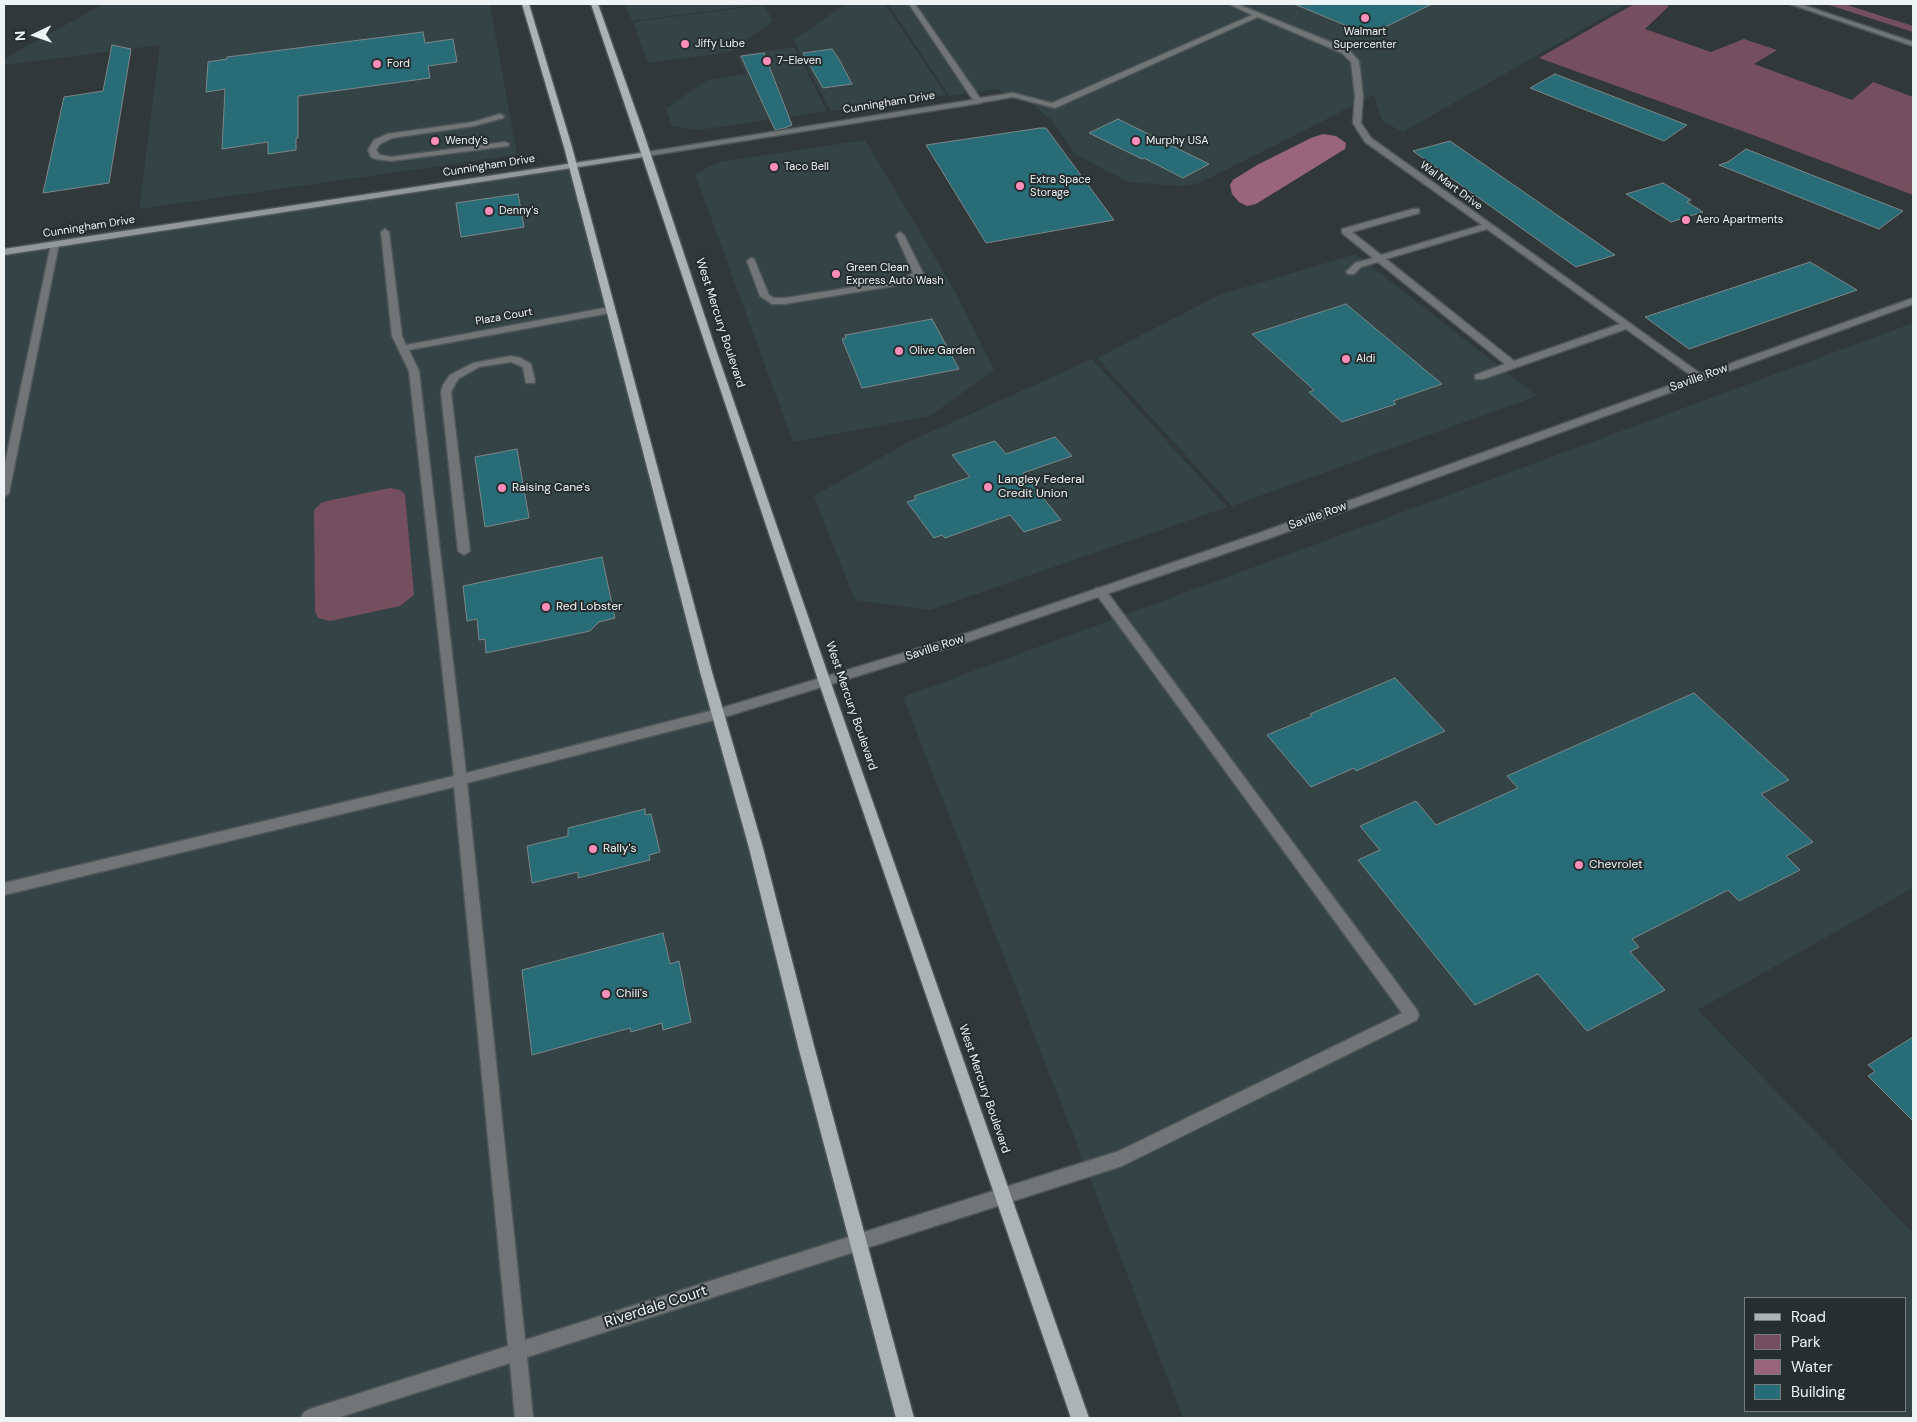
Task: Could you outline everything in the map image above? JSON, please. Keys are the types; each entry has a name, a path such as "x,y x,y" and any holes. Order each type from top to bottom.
{"main road":[{"path":"525,4 572,165 718,714 756,848 806,1046 906,1418"},
{"name":"West Mercury Boulevard","path":"594,4 647,154 710,347 825,683 1080,1418"},
{"name":"Cunningham Drive","path":"4,252 647,154"}],"street":[{"path":"912,4 978,100"},
{"name":"Wal Mart Drive","path":"1232,4 1346,51 1355,61 1359,96 1358,123 1368,140 1700,377"},
{"path":"1794,4 1913,44"},
{"name":"Cunningham Drive","path":"647,154 1013,94 1041,100 1052,106 1258,14"},
{"path":"500,116 474,124 390,136 377,142 372,150 374,155 378,157 391,159 505,144"},
{"path":"1416,211 1346,231 1512,365"},
{"path":"1351,272 1358,265 1488,226"},
{"path":"385,232 397,336 414,371 460,780 524,1418"},
{"path":"751,261 765,296 772,301 785,301 895,282 910,279 918,273 900,235"},
{"path":"4,493 55,244"},
{"name":"Saville Row","path":"4,888 460,780 718,714 825,683 957,641 1266,535 1913,301"},
{"name":"Plaza Court","path":"403,348 610,310"},
{"path":"1479,376 1627,325"},
{"path":"464,551 446,392 448,385 463,370 476,365 502,360 518,360 525,363 528,366 530,381"},
{"name":"Riverdale Court","path":"310,1418 1122,1158 1412,1015 1100,591"}],"shaded area":[{"path":"103,4 490,4 517,155 139,209 160,45 4,65 4,59"},
{"path":"625,4 763,4 632,21"},
{"path":"846,4 885,4 946,95 831,111 793,40"},
{"path":"888,4 1627,4 1403,132 1382,121 1374,95 1200,183 1179,186 1128,182 1075,154 1052,121 1033,105 996,89 949,96"},
{"path":"764,5 773,21 730,52 648,63 633,22"},
{"path":"794,47 827,111 699,130 672,126 666,109 707,80 746,74 737,55"},
{"path":"865,140 952,286 994,370 930,416 793,442 695,174 719,162"},
{"path":"568,165 740,807 909,1418 4,1418 4,251"},
{"path":"1356,254 1537,396 1232,506 1097,358 1219,295"},
{"path":"1913,323 1913,888 1698,1010 1913,1233 1913,1418 1183,1418 903,697"},
{"path":"1092,359 1227,507 930,610 855,600 814,496 906,443"}],"green space":[{"path":"1634,4 1664,4 1669,6 1645,29 1711,52 1744,39 1777,50 1754,64 1852,100 1873,82 1913,97 1913,195 1539,58"},
{"path":"1826,4 1844,4 1913,26 1913,32"},
{"path":"390,488 400,490 405,494 414,595 400,606 330,621 318,618 315,611 314,510 321,503 327,501"}],"water":[{"path":"1323,134 1336,136 1346,143 1345,149 1256,204 1247,206 1239,202 1232,194 1230,185 1233,180 1257,165"}],"building":[{"name":"Walmart Supercenter","path":"1294,4 1432,4 1369,35"},
{"path":"423,32 425,43 453,39 457,62 428,66 430,78 298,96 298,138 296,138 296,150 268,154 268,142 222,149 225,89 206,92 208,62 227,59 227,57"},
{"path":"112,45 131,49 109,183 43,193 64,97 103,91"},
{"path":"832,49 852,84 823,88 803,53"},
{"path":"764,53 792,125 785,128 775,130 741,56"},
{"path":"1555,74 1687,125 1664,141 1530,88"},
{"name":"Murphy USA","path":"1118,119 1209,164 1183,178 1089,133"},
{"name":"Extra Space Storage","path":"1046,128 1114,220 986,243 926,145"},
{"path":"1450,141 1615,255 1576,267 1413,151"},
{"path":"1746,149 1903,211 1879,229 1719,165 1728,162"},
{"path":"1663,183 1691,200 1687,202 1703,212 1671,222 1626,194"},
{"name":"Denny's","path":"518,194 524,227 461,237 456,203"},
{"path":"1810,262 1857,290 1689,349 1645,317"},
{"name":"Aldi","path":"1346,304 1442,384 1393,401 1396,404 1342,422 1309,392 1314,390 1252,334"},
{"name":"Olive Garden","path":"932,319 959,369 862,388 842,339 846,338 845,335"},
{"name":"Langley Federal Credit Union","path":"1055,437 1072,456 1023,473 1061,520 1024,532 1010,515 945,538 942,535 934,538 907,502 916,499 914,496 970,477 952,455 995,441 1006,454"},
{"name":"Raising Cane's","path":"517,449 529,518 485,527 475,457"},
{"name":"Red Lobster","path":"602,557 615,618 599,622 590,631 486,653 485,639 479,640 477,619 467,621 463,586"},
{"path":"1395,678 1445,731 1356,771 1354,768 1311,787 1267,735 1312,716 1310,714"},
{"name":"Chevrolet","path":"1694,693 1789,780 1761,794 1813,842 1786,856 1800,870 1739,901 1728,890 1632,939 1639,947 1630,952 1665,990 1587,1031 1538,974 1475,1005 1358,860 1380,850 1360,826 1416,801 1436,825 1518,788 1507,776"},
{"name":"Rally's","path":"645,809 645,815 651,814 660,852 649,855 650,860 578,878 578,872 532,883 527,846 568,836 568,828"},
{"name":"Chili's","path":"663,933 670,964 679,961 691,1022 663,1030 662,1023 631,1032 630,1028 532,1055 522,970"},
{"path":"1913,1037 1913,1121 1868,1076 1875,1071 1868,1065"}],"place":[{"name":"Walmart Supercenter","path":"1365,18"},
{"name":"Jiffy Lube","path":"685,44"},
{"name":"7-Eleven","path":"767,61"},
{"name":"Ford","path":"377,64"},
{"name":"Wendy's","path":"435,141"},
{"name":"Murphy USA","path":"1136,141"},
{"name":"Taco Bell","path":"774,167"},
{"name":"Extra Space Storage","path":"1020,186"},
{"name":"Denny's","path":"489,211"},
{"name":"Aero Apartments","path":"1686,220"},
{"name":"Green Clean Express Auto Wash","path":"836,274"},
{"name":"Olive Garden","path":"899,351"},
{"name":"Aldi","path":"1346,359"},
{"name":"Langley Federal Credit Union","path":"988,487"},
{"name":"Raising Cane's","path":"502,488"},
{"name":"Red Lobster","path":"546,607"},
{"name":"Rally's","path":"593,849"},
{"name":"Chevrolet","path":"1579,865"},
{"name":"Chili's","path":"606,994"}]}
